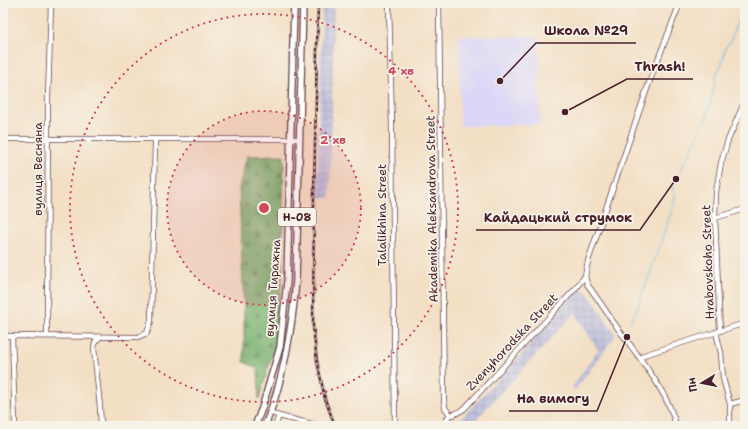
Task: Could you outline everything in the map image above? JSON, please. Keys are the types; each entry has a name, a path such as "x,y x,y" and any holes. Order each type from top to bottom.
{"main road":[{"name":"вулиця Тиражна","path":"255,426 262,408 280,347 287,281 294,3"},
{"name":"вулиця Тиражна","path":"265,426 284,371 294,315 303,3"},
{"path":"262,408 270,412"}],"street":[{"name":"вулиця Весняна","path":"46,336 51,3"},
{"name":"Talalikhina Street","path":"389,3 392,127 395,426"},
{"name":"Akademika Aleksandrova Street","path":"439,3 444,399 445,408 450,414"},
{"name":"Zvenyhorodska Street","path":"450,414 464,409 575,289 585,276 588,261 643,101 680,3"},
{"name":"Hrabovskoho Street","path":"730,426 730,404 723,378 718,331 715,218 716,192 721,163 728,140 745,101"},
{"path":"3,139 298,139"},
{"path":"3,336 138,337 147,333 151,321 155,140"},
{"path":"715,218 745,209"},
{"path":"585,276 587,284 621,334 640,358 664,395 676,426"},
{"path":"640,358 647,354 745,323"},
{"path":"12,336 14,426"},
{"path":"100,337 94,342 94,348 101,426"},
{"path":"730,404 745,400"},
{"path":"270,412 279,416 320,426"},
{"path":"443,426 450,414"},
{"path":"275,426 279,416"}],"shaded area":[{"path":"322,3 334,3 330,198 317,198"},
{"path":"459,36 539,36 540,125 460,126"},
{"path":"580,290 584,290 590,296 616,335 575,390 572,387 598,350 575,313 470,426 454,426 521,355 568,300"}],"green space":[{"path":"284,155 282,281 275,345 259,399 258,368 244,362 244,311 239,188 247,156"}],"waterway":[{"path":"630,321 639,305 674,203 675,196 672,190 673,186 707,118 717,73 722,63 726,46 730,43 734,30 743,12 744,3"}],"railway":[{"path":"318,3 313,327 317,361 325,399 335,426"}],"place":[{"name":"Школа №29","path":"500,81"},
{"name":"Thrash!","path":"565,112"},
{"name":"Кайдацький струмок","path":"676,179"},
{"name":"На вимогу","path":"627,337"}]}
